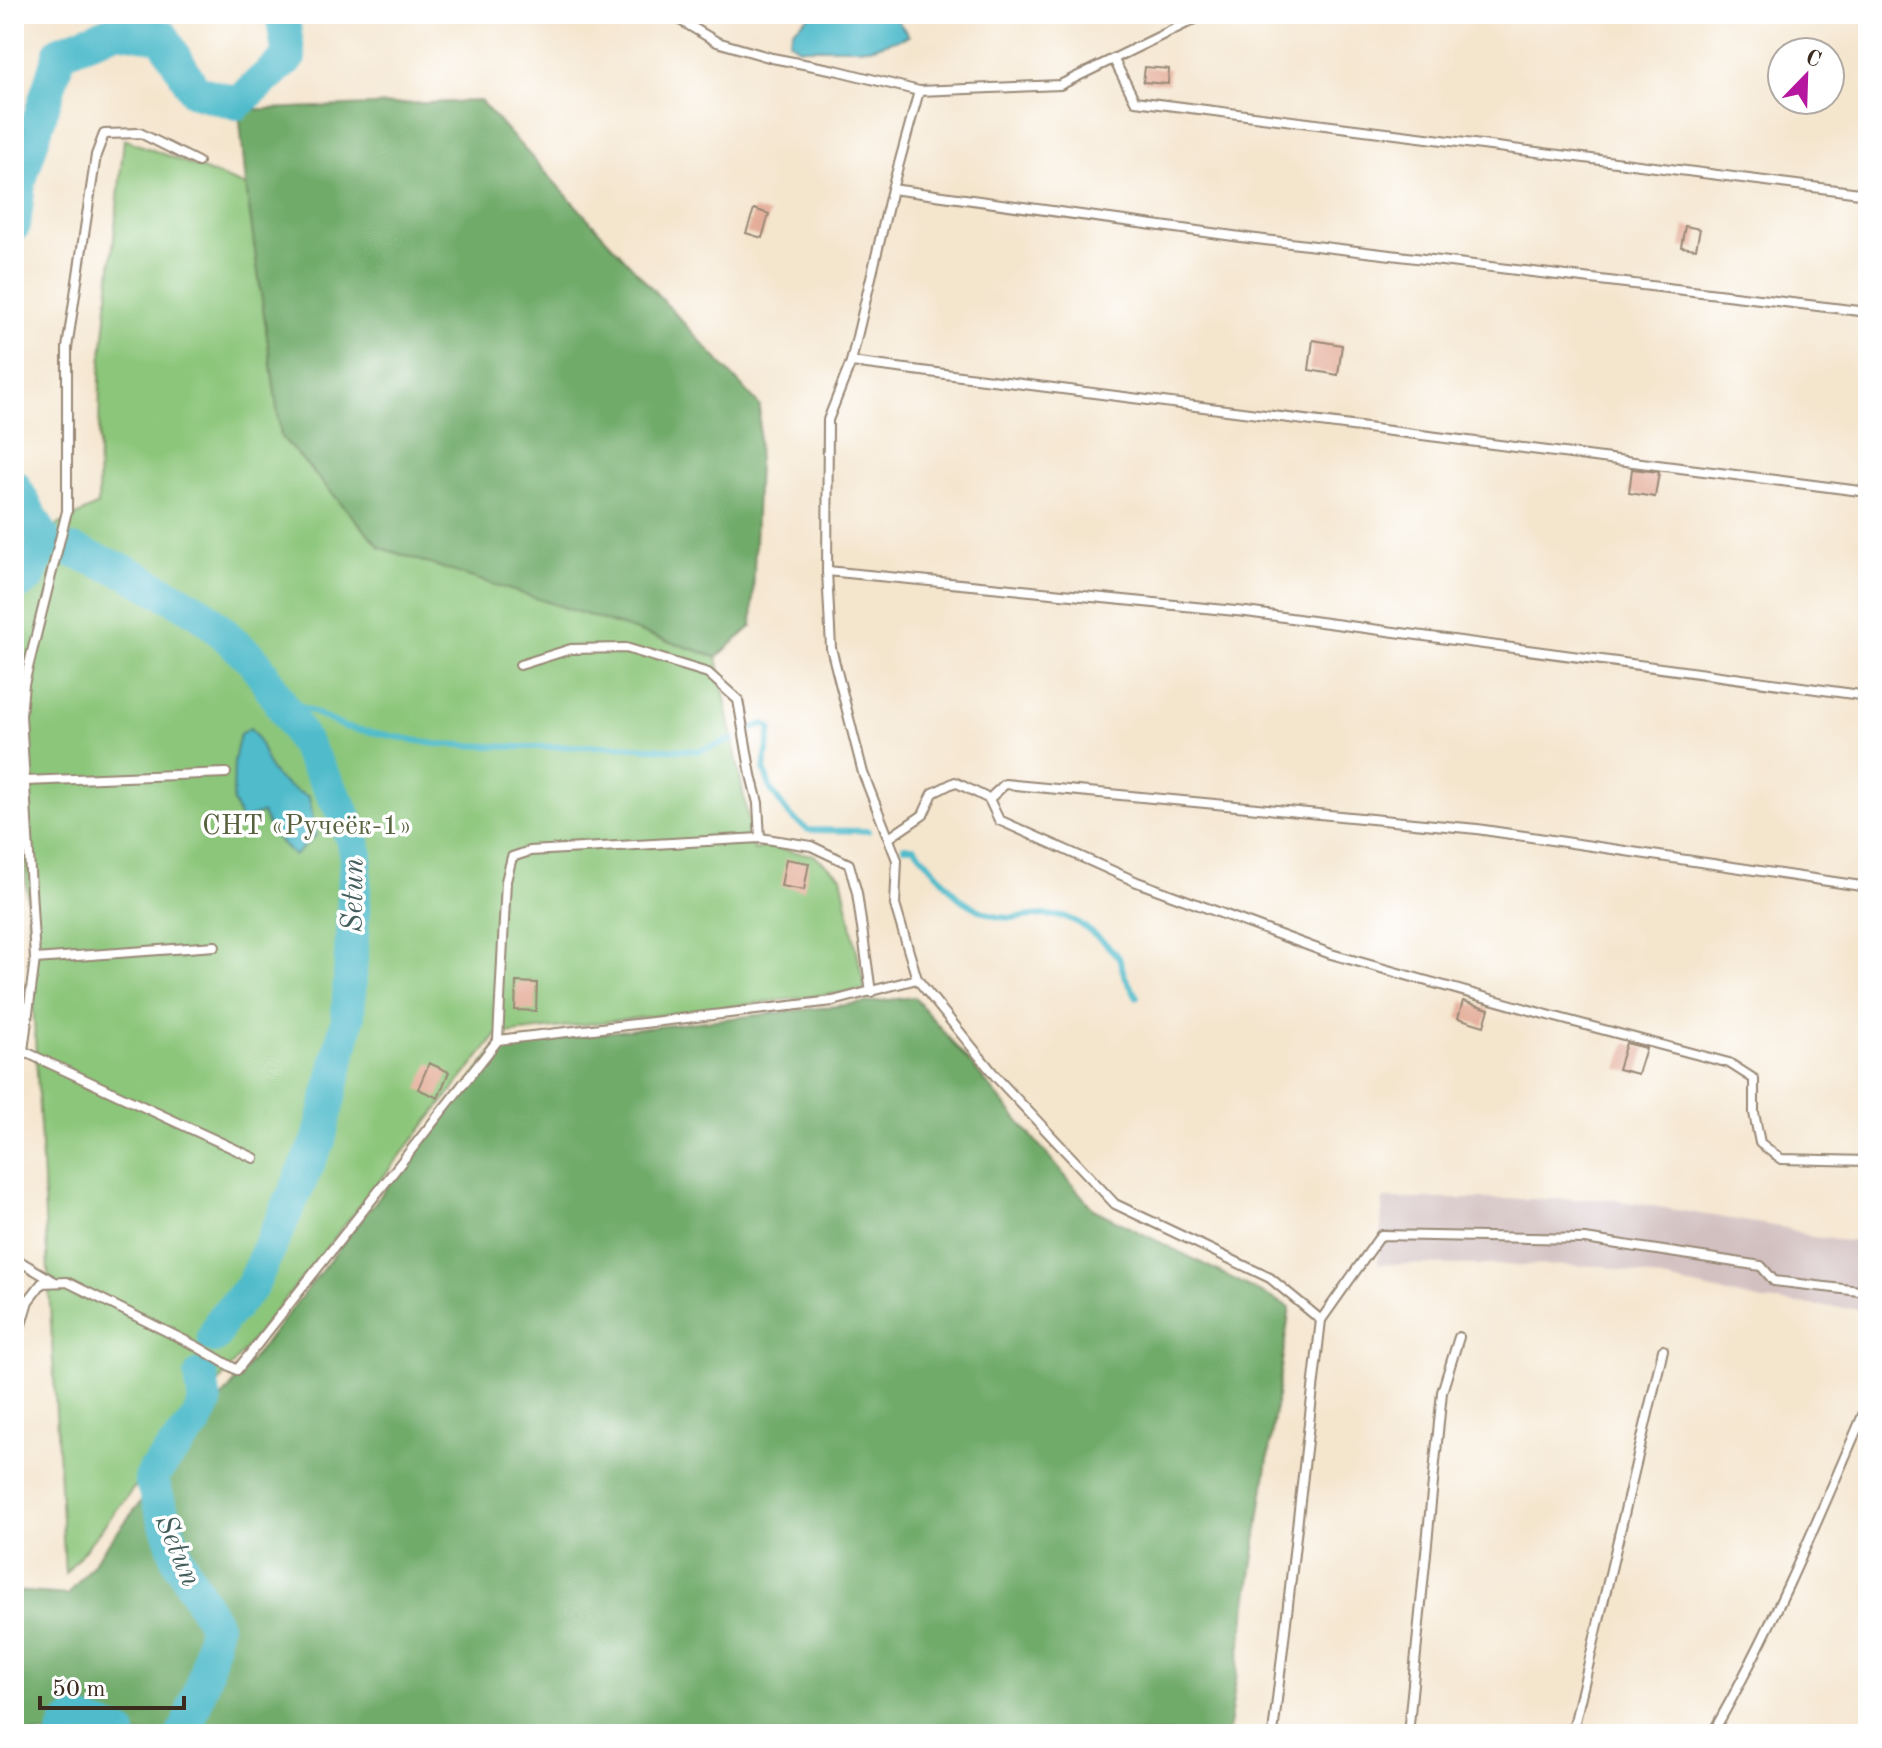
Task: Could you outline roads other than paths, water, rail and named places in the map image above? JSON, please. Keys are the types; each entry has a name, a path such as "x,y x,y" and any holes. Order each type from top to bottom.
{"lane":[{"path":"670,14 717,42 772,58 919,91 1060,85 1200,14"},
{"path":"1114,60 1135,101 1868,194"},
{"path":"919,91 851,362 828,420 827,571 831,648 863,773 897,860 895,905 917,979 997,1078 1115,1204 1270,1278 1321,1320"},
{"path":"14,1075 23,1051 35,959 21,715 24,684 67,511 67,348 96,155 104,134 140,133 198,162"},
{"path":"892,189 1263,240 1868,312"},
{"path":"851,362 1868,492"},
{"path":"827,571 1246,612 1868,696"},
{"path":"520,665 571,649 626,648 708,673 738,700 758,803 760,838"},
{"path":"25,781 226,773"},
{"path":"889,838 923,815 933,793 955,782 989,799 999,820 1137,882 1331,954 1729,1063 1754,1079 1754,1113 1760,1143 1781,1159 1868,1161"},
{"path":"989,799 1005,784 1445,826 1868,887"},
{"path":"14,1348 28,1301 42,1283 67,1282 196,1346 237,1370 498,1040 506,881 512,857 530,851 760,838 811,846 849,864 857,893 871,992"},
{"path":"35,959 215,946"},
{"path":"498,1040 833,1001 917,979"},
{"path":"23,1051 254,1158"},
{"path":"1273,1734 1321,1320 1381,1235 1585,1239 1761,1266 1774,1281 1868,1292"},
{"path":"14,1258 56,1283"},
{"path":"1408,1734 1442,1392 1459,1337"},
{"path":"1572,1734 1663,1350"},
{"path":"1712,1734 1809,1542 1868,1403"}],"water":[{"path":"812,14 893,14 909,36 870,48 799,48 789,41 793,30"},
{"path":"250,728 258,738 274,775 309,797 316,835 294,856 272,834 262,813 241,820 233,801 234,761 240,734"}],"waterway":[{"name":"Setun","path":"14,225 19,183 60,52 119,29 163,37 195,91 237,103 289,57 282,14"},
{"name":"Setun","path":"14,486 44,539 29,577 14,586"},
{"name":"Setun","path":"73,551 127,572 201,613 255,662 343,812 356,852 348,1018 319,1140 251,1287 222,1319 214,1337"},
{"path":"274,693 344,727 435,744 618,746 698,751 732,740"},
{"path":"746,731 764,724 771,728 764,769 771,790 790,816 808,830 868,831"},
{"path":"904,847 914,847 959,898 979,910 998,917 1044,915 1066,917 1079,923 1119,958 1125,977 1137,997"},
{"name":"Setun","path":"183,1734 206,1671 215,1625 178,1559 151,1479 196,1422 205,1404 201,1375"},
{"name":"Setun","path":"64,1734 67,1726 76,1720 120,1734"}],"park label":[{"name":"СНТ «Ручеёк-1»","path":"307,824"}]}
